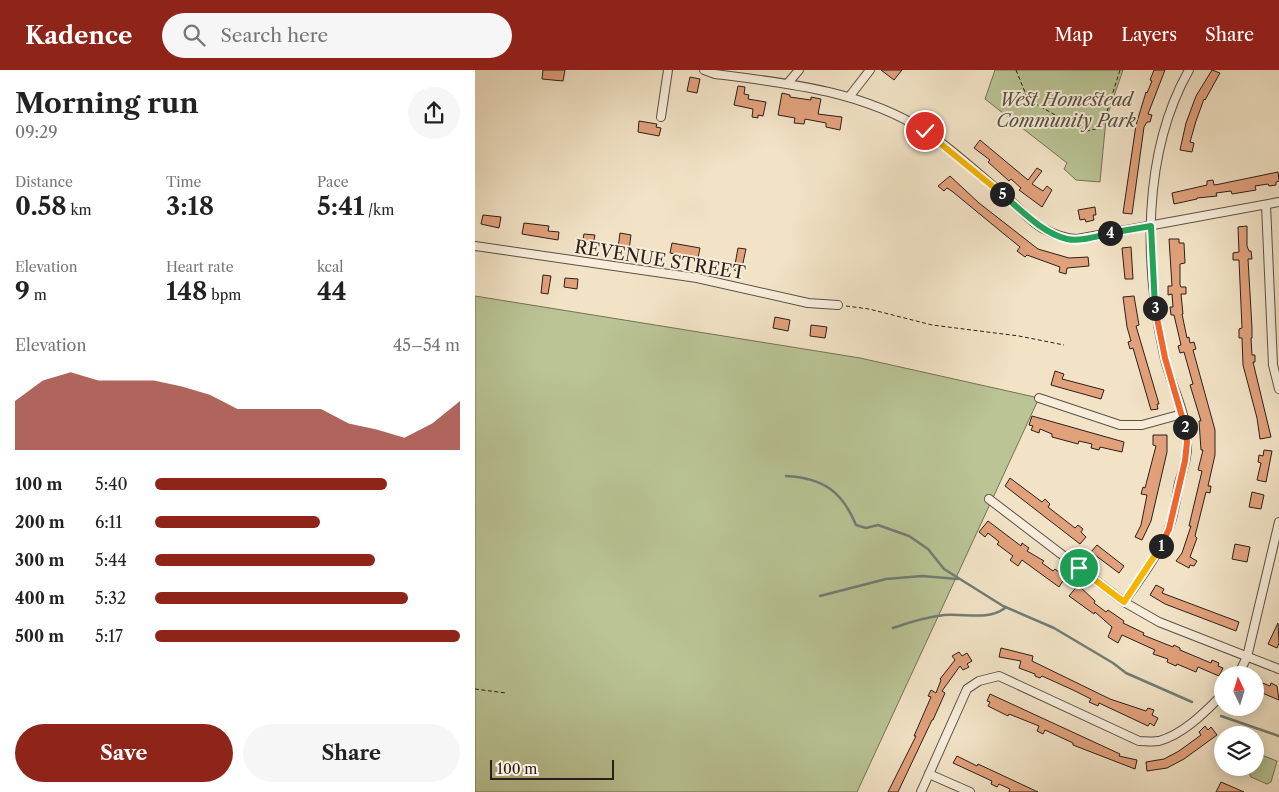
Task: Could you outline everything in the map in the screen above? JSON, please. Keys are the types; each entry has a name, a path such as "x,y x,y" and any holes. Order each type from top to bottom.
{"street":[{"path":"661,117 668,70"},
{"path":"704,70 788,83 849,96 895,115 925,131 1041,227 1067,239 1077,239 1279,202"},
{"path":"788,83 799,70"},
{"path":"849,96 870,70"},
{"path":"1124,602 1157,555 1169,529 1187,442 1182,414 1165,358 1159,330 1153,286 1151,208 1165,127 1177,94 1189,70"},
{"path":"1266,205 1273,365 1279,389"},
{"name":"REVENUE STREET","path":"475,246 697,278 808,303 838,305"},
{"path":"1039,398 1120,425 1142,425 1182,414"},
{"path":"989,499 1124,602 1159,622 1279,669"},
{"path":"1242,666 1247,657 1279,522"},
{"path":"921,792 967,690 979,681 992,677 999,676 1139,741 1157,742 1175,735 1203,714 1214,703"},
{"path":"929,774 970,792"}],"path":[{"path":"1016,70 1027,96 1035,104 1059,119 1087,131 1100,128 1104,121 1120,70"},
{"path":"838,305 869,309 932,325 1019,336 1064,345"},
{"path":"475,689 506,694"}],"green space":[{"name":"West Homestead Community Park","path":"995,70 1123,70 1106,119 1100,182 1076,180 1064,169 1067,163 985,99"},
{"path":"475,296 860,358 1039,398 857,792 475,792"},
{"path":"1264,756 1277,761 1271,782 1267,784 1251,777 1264,776"}],"building":[{"path":"543,70 565,70 563,81 542,79"},
{"path":"881,70 902,70 894,80"},
{"path":"1154,70 1165,70 1148,114 1152,115 1150,122 1147,122 1144,127 1132,214 1123,213 1136,125 1146,92 1152,81 1150,80"},
{"path":"1212,70 1220,73 1204,99 1196,121 1190,142 1194,143 1192,152 1180,150 1186,123 1196,96"},
{"path":"690,77 700,79 697,93 687,91"},
{"path":"738,86 745,87 744,94 749,95 748,99 766,102 763,116 758,115 758,118 752,117 753,109 734,105"},
{"path":"782,93 790,95 790,97 811,100 811,97 821,99 818,114 842,117 840,130 826,127 826,123 805,119 804,124 794,123 795,118 778,115"},
{"path":"639,121 657,124 656,127 661,128 659,136 638,132"},
{"path":"980,140 1028,180 1037,168 1042,171 1032,184 1043,191 1047,186 1052,190 1042,207 1019,190 1021,188 1011,179 1009,181 988,162 990,160 974,148"},
{"path":"1278,172 1279,181 1276,182 1276,185 1255,186 1256,190 1232,194 1231,191 1216,193 1217,196 1197,198 1174,204 1172,193 1207,185 1207,181 1213,180 1214,185"},
{"path":"950,176 979,203 1038,249 1069,258 1088,257 1089,266 1067,268 1066,274 1059,272 1060,267 1027,255 1025,257 1017,251 1020,247 953,192 947,188 944,191 938,186"},
{"path":"1095,207 1096,215 1093,215 1094,220 1086,222 1085,219 1080,220 1078,210"},
{"path":"483,215 501,217 499,228 481,224"},
{"path":"524,223 549,226 548,231 559,232 558,240 522,234"},
{"path":"1247,226 1247,246 1249,251 1251,251 1252,259 1248,259 1252,355 1255,355 1255,362 1253,362 1271,437 1260,439 1257,418 1243,365 1242,338 1239,338 1239,329 1242,328 1239,260 1233,260 1233,253 1239,252 1238,227"},
{"path":"620,233 631,235 629,250 618,248"},
{"path":"584,234 595,235 593,245 582,244"},
{"path":"1169,239 1179,239 1179,243 1184,243 1185,263 1180,264 1180,285 1181,287 1186,287 1186,294 1181,294 1182,314 1187,338 1189,337 1190,343 1194,342 1196,349 1193,350 1215,430 1215,455 1208,486 1211,486 1210,493 1206,492 1195,536 1197,538 1190,557 1197,561 1194,566 1190,565 1189,568 1176,561 1182,553 1191,526 1189,526 1202,471 1198,470 1203,450 1201,450 1199,421 1201,421 1190,385 1193,384 1184,352 1180,353 1178,346 1181,345 1174,315 1171,315 1170,307 1173,307 1172,294 1168,295 1168,286 1172,286"},
{"path":"672,243 700,248 698,258 670,253"},
{"path":"1131,247 1133,279 1125,279 1122,248"},
{"path":"738,248 746,249 741,272 734,270"},
{"path":"543,275 551,276 548,294 541,293"},
{"path":"565,278 578,279 577,289 564,287"},
{"path":"1134,296 1139,325 1136,326 1159,404 1157,404 1158,409 1151,410 1133,348 1130,349 1128,342 1131,341 1123,297"},
{"path":"775,317 790,320 788,331 773,328"},
{"path":"811,325 827,327 825,338 810,336"},
{"path":"1055,371 1064,374 1062,379 1104,390 1101,399 1051,385"},
{"path":"1032,416 1124,442 1122,452 1100,447 1099,450 1091,448 1092,444 1079,441 1078,444 1052,437 1052,434 1040,429 1039,433 1031,430 1033,426 1029,425"},
{"path":"1153,435 1167,435 1167,452 1151,521 1142,540 1135,537 1141,525 1147,495 1141,494 1143,487 1145,488 1156,446 1153,445"},
{"path":"1264,450 1272,451 1266,482 1257,480 1261,463 1258,462 1259,455 1263,456"},
{"path":"1010,478 1042,502 1045,499 1050,504 1048,507 1075,528 1078,525 1083,529 1081,532 1086,537 1080,544 1005,486"},
{"path":"1252,492 1264,495 1261,509 1249,507"},
{"path":"988,521 1021,546 1022,543 1029,548 1027,551 1044,561 1042,563 1053,571 1055,569 1061,574 1060,576 1064,579 1059,587 1022,560 1018,566 1010,560 1013,556 997,544 999,542 997,540 988,533 985,537 979,532"},
{"path":"1235,544 1250,547 1247,562 1232,559"},
{"path":"1097,545 1124,566 1119,573 1091,552"},
{"path":"1078,585 1095,601 1094,603 1106,612 1108,610 1124,621 1123,623 1144,633 1143,635 1173,647 1174,645 1180,648 1180,650 1211,663 1212,660 1219,663 1218,666 1214,666 1214,674 1198,667 1196,672 1167,662 1168,659 1153,654 1155,650 1122,635 1118,643 1108,637 1112,627 1095,612 1094,614 1069,596"},
{"path":"1156,585 1164,589 1162,593 1239,622 1236,631 1165,604 1150,595"},
{"path":"1278,623 1279,643 1277,648 1268,644"},
{"path":"1001,648 1033,656 1032,661 1110,699 1146,711 1148,708 1154,710 1152,715 1158,718 1154,726 1150,723 1148,726 1099,703 1098,706 1089,702 1091,699 1073,690 1019,668 1021,661 999,657"},
{"path":"959,652 962,656 967,653 972,661 967,664 969,667 963,670 960,666 942,691 945,693 898,792 888,792 916,736 914,736 931,697 928,696 931,690 936,693 940,679 955,660 952,656"},
{"path":"1271,683 1277,686 1279,700 1264,694 1264,684 1270,686"},
{"path":"990,694 1120,754 1119,756 1137,760 1135,769 1073,745 1073,743 1045,730 1043,734 1037,731 1039,726 1009,714 1008,716 988,706 990,702 987,701"},
{"path":"1205,726 1208,730 1211,727 1214,731 1214,737 1184,759 1167,768 1147,771 1146,762 1164,759 1179,751 1201,735 1199,732"},
{"path":"957,756 1038,792 1009,792 1010,789 999,784 997,787 991,784 992,781 953,763"},
{"path":"1221,782 1244,792 1216,792"}],"waterway":[{"path":"786,476 811,480 830,488 844,503 856,525 866,528 878,525 909,536 928,549 944,569 1003,606 1054,628 1113,663 1126,673 1192,702"},
{"path":"820,596 886,579 922,576 958,579"},
{"path":"893,628 931,617 944,615 976,616 991,614 1005,608"},
{"path":"1221,716 1279,736"}],"route":[{"path":"925,131 948,148 1041,227 1067,239 1077,239 1151,226 1151,257 1155,305 1165,358 1182,414 1187,442 1185,461 1169,529 1157,555 1124,602 1079,568"}]}
